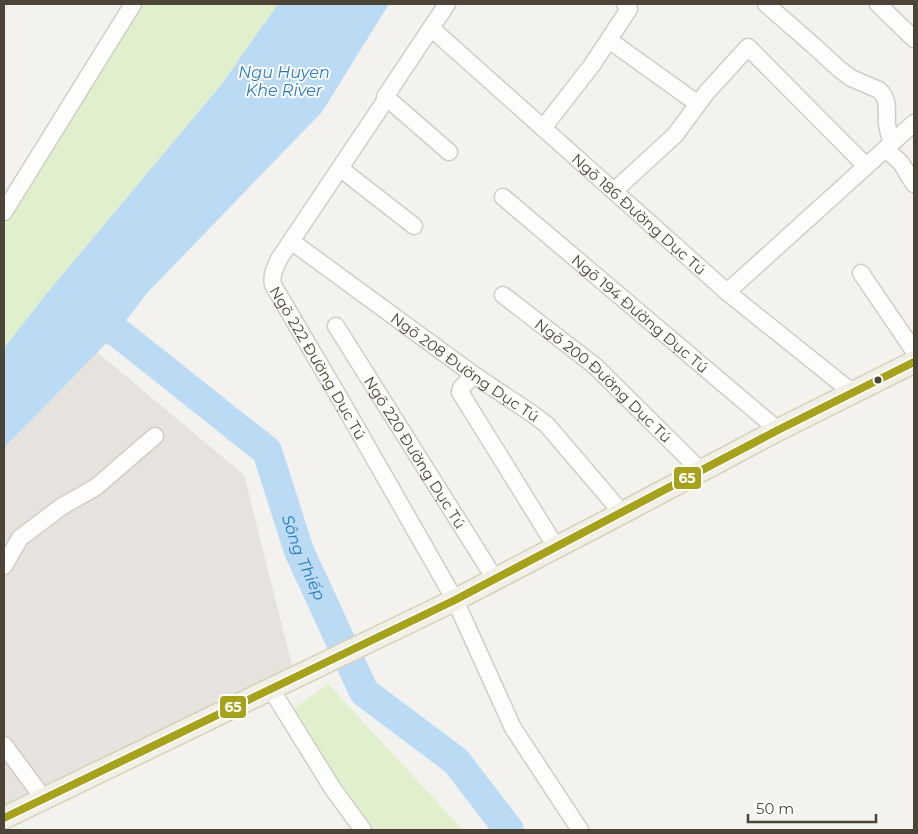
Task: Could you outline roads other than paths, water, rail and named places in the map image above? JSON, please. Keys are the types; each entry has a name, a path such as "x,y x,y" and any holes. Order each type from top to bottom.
{"main road":[{"path":"4,818 455,600 778,430 914,362"}],"street":[{"path":"4,212 132,4"},
{"name":"Ngõ 222 Đường Dục Tú","path":"446,4 385,97 387,98 291,241 274,271 273,285 455,600 514,728 580,830"},
{"path":"543,128 609,40 629,9 625,4"},
{"path":"766,4 851,78 882,92 886,98 887,105 889,146 914,184"},
{"path":"878,4 914,39"},
{"name":"Ngõ 186 Đường Dục Tú","path":"430,28 727,292 853,393"},
{"path":"609,40 698,104"},
{"path":"614,191 675,135 707,92 748,47 866,166"},
{"path":"387,98 449,152"},
{"path":"727,292 914,123"},
{"path":"340,169 414,226"},
{"name":"Ngõ 194 Đường Dục Tú","path":"503,197 778,430"},
{"name":"Ngõ 208 Đường Dục Tú","path":"291,241 474,375 547,425 622,513"},
{"path":"861,273 914,351"},
{"name":"Ngõ 200 Đường Dục Tú","path":"503,295 595,366 701,471"},
{"name":"Ngõ 220 Đường Dục Tú","path":"336,326 495,579"},
{"path":"474,375 461,388 460,392 556,547"},
{"path":"4,566 20,538 61,507 96,487 155,436"},
{"path":"271,688 333,789 363,830"},
{"path":"4,744 44,799"}],"water":[{"name":"Ngu Huyen Khe River","path":"278,4 389,4 322,112 148,292 117,332 4,448 4,348 47,293 221,85"}],"waterway":[{"name":"Sông Thiếp","path":"79,317 117,332 267,451 299,551 364,692 456,761 509,830"}]}
